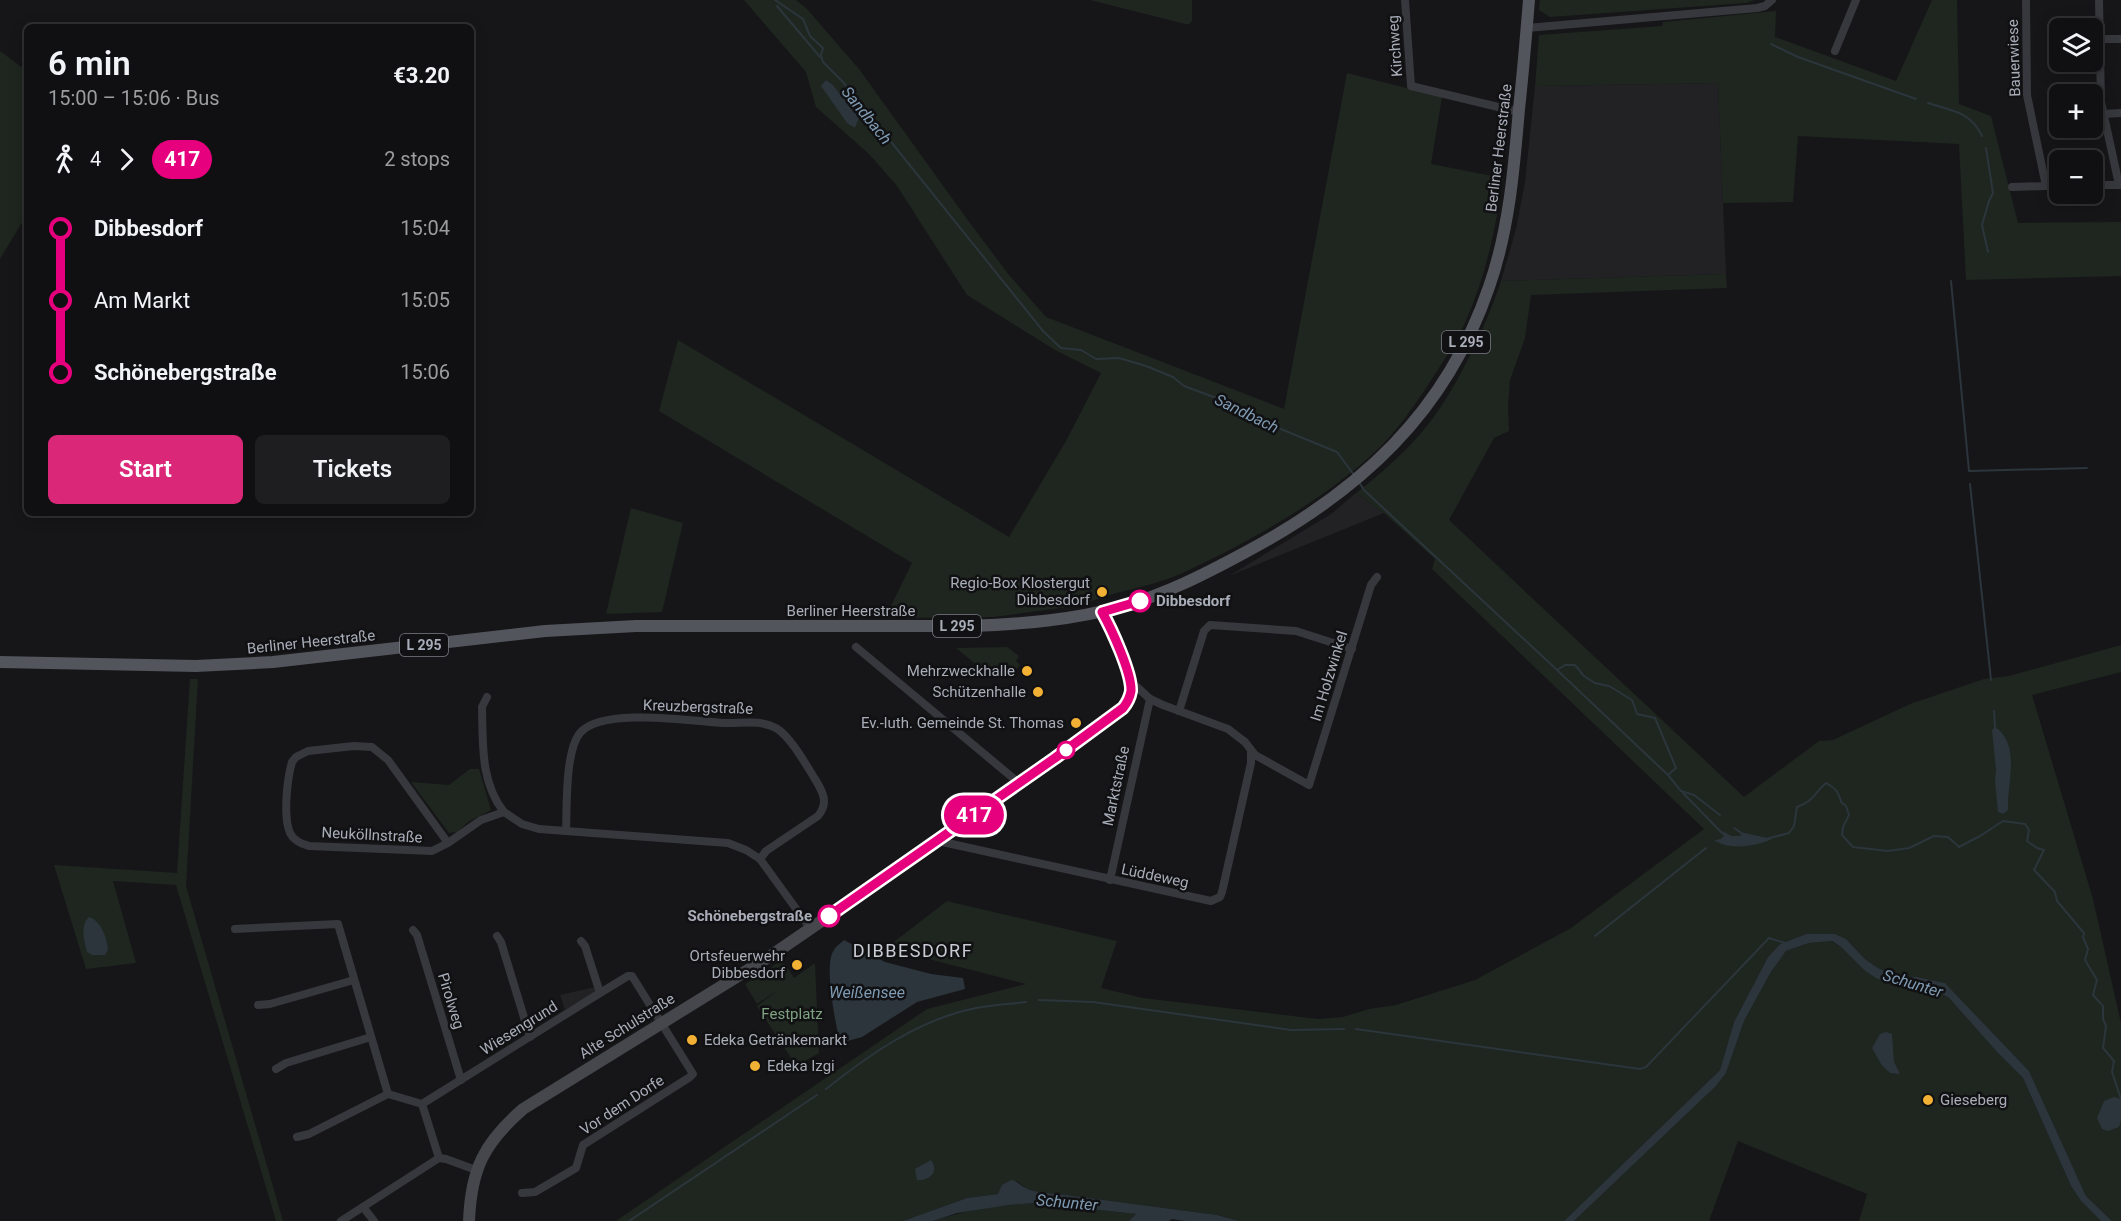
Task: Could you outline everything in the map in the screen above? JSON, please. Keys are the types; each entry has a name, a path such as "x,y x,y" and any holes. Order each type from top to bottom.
{"main road":[{"name":"Berliner Heerstraße","path":"0,662 231,665 338,656 479,638 636,626 1023,624 1102,612 1169,591 1214,570 1272,538 1364,474 1398,441 1427,405 1459,355 1489,287 1513,183 1529,0"}],"street":[{"name":"Kirchweg","path":"1405,0 1411,86 1519,112"},
{"path":"1527,28 1757,8 1765,6 1772,0"},
{"path":"1835,51 1857,0"},
{"name":"Bauerwiese","path":"2026,0 2027,95 2046,186"},
{"path":"2099,0 2099,18"},
{"path":"2103,39 2121,39"},
{"path":"2103,185 2120,185 2103,114 2121,114"},
{"path":"2012,187 2046,186"},
{"name":"Im Holzwinkel","path":"1251,752 1309,785 1371,585 1377,577"},
{"path":"1102,612 1111,628 1130,684 1150,699 1228,729 1245,742 1251,752"},
{"path":"1179,711 1207,626 1296,631 1352,649"},
{"path":"856,647 1018,783"},
{"name":"Alte Schulstraße","path":"469,1221 476,1170 501,1129 523,1109 769,957 938,841 1120,711 1129,698 1130,684"},
{"path":"487,698 482,706 487,783 504,812 514,820 531,828 728,843 760,859 810,928"},
{"name":"Marktstraße","path":"1110,880 1150,699"},
{"name":"Kreuzbergstraße","path":"566,831 572,748 579,735 590,725 612,720 662,718 721,723 763,723 776,728 789,740 819,786 825,800 819,816 766,851 760,859"},
{"name":"Neuköllnstraße","path":"372,747 383,754 448,843 432,851 417,852 309,846 294,839 290,832 287,814 292,762 308,751 372,747"},
{"name":"Lüddeweg","path":"938,841 1211,901 1220,897 1251,752"},
{"path":"448,843 481,820 504,812"},
{"path":"235,929 338,924 388,1094"},
{"name":"Pirolweg","path":"413,930 417,935 461,1080"},
{"path":"497,936 501,942 530,1037"},
{"path":"581,941 585,946 600,993"},
{"name":"Wiesengrund","path":"422,1104 628,976 632,976 661,1022"},
{"path":"258,1005 270,1004 354,980"},
{"name":"Vor dem Dorfe","path":"522,1193 535,1192 576,1168 583,1145 690,1077 692,1070 661,1022"},
{"path":"276,1069 286,1063 371,1037"},
{"path":"297,1137 309,1134 388,1094 422,1104 439,1158"},
{"path":"340,1221 439,1158 446,1158 476,1170"},
{"path":"363,1207 374,1221"}],"shaded area":[{"path":"1718,83 1726,274 1501,281 1516,229 1525,182 1535,86"},
{"path":"1356,493 1384,513 1229,576 1331,514"},
{"path":"595,987 596,992 565,1010 560,995"}],"green space":[{"path":"744,0 796,0 807,9 859,69 1009,275 1046,317 1284,409 1347,73 1442,97 1431,164 1503,178 1484,270 1457,339 1423,393 1394,432 1360,465 1336,484 1258,535 1178,575 1082,605 994,617 885,618 912,563 659,411 678,340 1009,537 1066,441 1101,373 1055,350 967,295 897,186 870,155 816,107 806,72","holes":["825,80 833,85 859,118 855,128"]},
{"path":"1090,0 1192,0 1192,21 1185,24"},
{"path":"1540,0 1755,0 1746,3 1550,17 1539,10"},
{"path":"1932,0 1957,0 1959,104 1991,116 2018,223 2121,222 2121,276 1966,280 1959,144 1798,136 1793,202 1723,203 1718,83 1535,86 1539,35 1662,26 1663,22 1776,11 1775,37 1896,81"},
{"path":"0,51 24,69 24,219 0,259"},
{"path":"1726,274 1727,288 1531,295 1525,338 1510,380 1509,431 1494,438 1449,520 1744,797 1819,741 1833,740 1910,704 1984,679 2009,676 2121,645 2121,672 2032,695 2093,899 2121,1023 2121,1221 2112,1221 2086,1196 2029,1071 1945,983 1917,977 1896,976 1865,959 1846,939 1806,934 1780,944 1768,957 1734,1022 1720,1070 1564,1221 1239,1221 1217,1215 1042,1193 1026,1188 1017,1181 999,1194 967,1198 903,1221 616,1221 927,1009 1026,984 886,948 947,901 1117,941 1101,988 1143,998 1318,1019 1343,1017 1369,1009 1396,1005 1475,980 1571,928 1704,829 1432,569 1435,559 1384,513 1356,493 1414,441 1445,401 1487,319 1501,281"},
{"path":"631,508 683,523 662,612 606,614"},
{"path":"1007,647 1019,656 1016,661 1020,665 1014,672 1002,663 990,676 956,648"},
{"path":"190,679 198,679 186,886 283,1221 276,1221 176,885 113,881 136,963 86,969 54,865 177,873"},
{"path":"470,769 479,769 491,810 468,822 457,832 449,833 411,782 449,785"},
{"path":"1831,941 1841,947 1864,970 1892,984 1934,989 1949,998 2023,1078 2071,1186 2081,1201 2101,1221 1859,1221 1867,1194 1738,1141 1709,1221 1574,1221 1716,1086 1726,1073 1744,1021 1771,972 1786,951 1809,943"},
{"name":"Festplatz","path":"782,960 794,978 815,963 819,1053 796,1066 757,1006 778,990 757,1004 745,984"},
{"path":"1035,1203 1136,1214 1129,1221 933,1221 983,1209"}],"water":[{"path":"826,80 833,85 859,118 855,128 847,123 821,86"},
{"path":"1995,727 2008,743 2010,754 2008,810 2003,814 1998,812 1995,781 1992,730"},
{"path":"1723,831 1731,836 1741,836 1740,832 1772,839 1759,844 1730,846 1717,842 1724,836"},
{"path":"89,917 97,922 105,935 108,950 105,955 92,955 87,952 84,924"},
{"name":"Schunter","path":"1806,934 1835,934 1846,939 1865,959 1896,976 1917,977 1945,983 2029,1071 2086,1196 2112,1221 2101,1221 2081,1201 2071,1186 2023,1078 1949,998 1934,989 1892,984 1876,978 1832,941 1809,943 1786,951 1771,972 1744,1021 1726,1073 1716,1086 1574,1221 1564,1221 1720,1070 1734,1022 1768,957 1780,944"},
{"name":"Weißensee","path":"844,940 885,962 931,974 963,978 965,989 917,1002 862,1037 840,1043 831,995 830,968 834,950"},
{"path":"1886,1032 1892,1034 1894,1062 1900,1074 1890,1073 1881,1064 1872,1048 1880,1034"},
{"path":"2114,1097 2121,1099 2121,1120 2119,1127 2108,1131 2102,1129 2097,1118 2104,1101"},
{"path":"931,1160 934,1168 932,1175 926,1179 917,1180 915,1169"},
{"name":"Schunter","path":"1011,1180 1028,1189 1041,1192 1217,1215 1239,1221 1172,1219 1169,1221 1129,1221 1136,1214 1035,1203 957,1213 933,1221 903,1221 967,1198 998,1194 1002,1185"}],"waterway":[{"name":"Sandbach","path":"775,0 803,19 810,36 823,48 821,55 823,62 843,82 1043,331 1061,348 1081,350 1096,359 1119,358 1173,377 1184,386 1219,399 1256,420 1337,452 1354,475"},
{"path":"777,6 820,57"},
{"path":"1771,44 1798,57 1916,99"},
{"path":"1928,103 1960,113 1972,121 1982,136"},
{"path":"1986,148 1993,193 1982,225 1988,252"},
{"path":"1951,281 1969,471 2087,468"},
{"name":"Sandbach","path":"1359,482 1364,490 1557,670 1565,665 1575,665 1584,676 1595,683 1609,686 1632,700 1637,714 1655,718 1676,768 1668,775 1681,791 1694,795 1720,815"},
{"path":"1970,484 1991,680"},
{"path":"1557,670 1668,775"},
{"path":"1994,711 1995,727"},
{"name":"Sandbach","path":"1766,839 1789,833 1794,826 1797,807 1811,799 1826,783 1836,791 1841,802 1846,806 1849,815 1842,835 1853,847 1888,851 1909,848 1934,836 1948,837 1959,847 2003,821 2025,824 2029,830 2027,841 2044,850 2034,870 2055,892 2057,901 2084,933 2083,937 2088,949 2085,960 2097,980 2093,995 2103,1006 2103,1019 2106,1026 2103,1048 2114,1061 2112,1072 2121,1099"},
{"path":"1683,793 1723,834"},
{"name":"Sandbach","path":"1734,828 1743,834"},
{"path":"1716,841 1725,839"},
{"path":"1595,936 1706,848"},
{"path":"1356,1029 1640,1069 1646,1067 1769,938 1785,943"},
{"path":"1039,1000 1093,1002 1291,1030 1344,1029"},
{"path":"826,1089 878,1051 935,1020 976,1008 1026,1002"},
{"path":"629,1221 817,1095"}],"bus line":[{"name":"417","path":"829,916 1123,708 1129,698 1130,684 1111,628 1102,612 1140,601"}],"place":[{"name":"Regio-Box Klostergut Dibbesdorf","path":"1102,592"},
{"name":"Dibbesdorf","path":"1140,601"},
{"name":"Mehrzweckhalle","path":"1027,671"},
{"name":"Schützenhalle","path":"1038,692"},
{"name":"Ev.-luth. Gemeinde St. Thomas","path":"1076,723"},
{"name":"Schönebergstraße","path":"829,916"},
{"name":"Ortsfeuerwehr Dibbesdorf","path":"797,965"},
{"name":"Edeka Getränkemarkt","path":"692,1040"},
{"name":"Edeka Izgi","path":"755,1066"},
{"name":"Gieseberg","path":"1928,1100"}],"district":[{"name":"DIBBESDORF","path":"913,951"}]}
